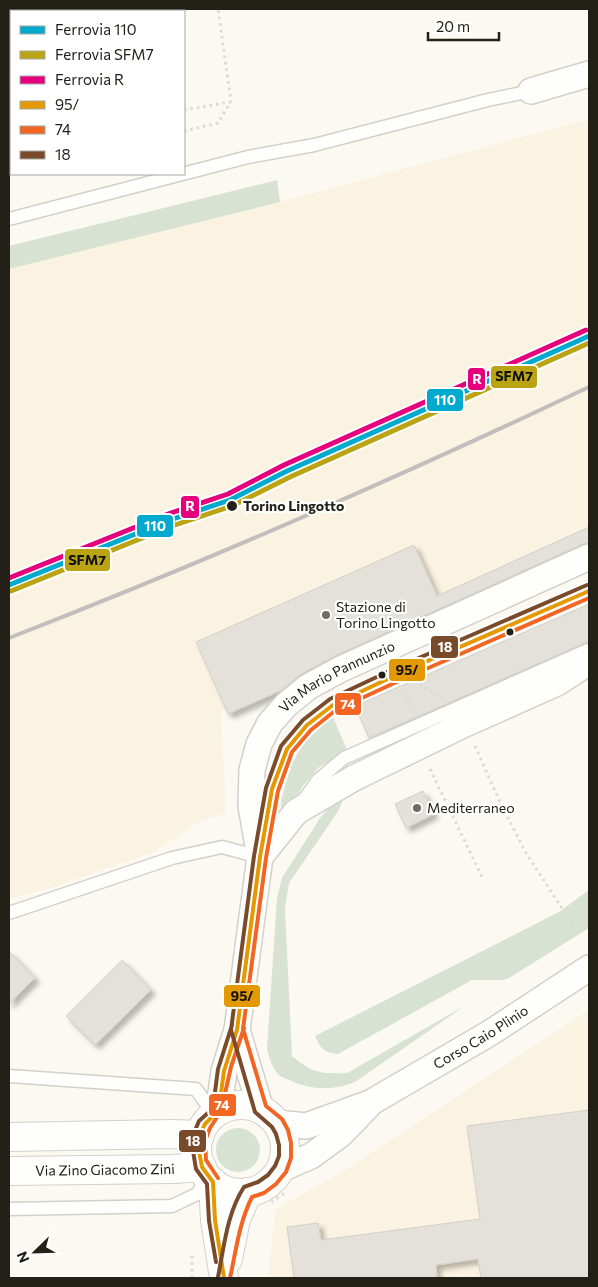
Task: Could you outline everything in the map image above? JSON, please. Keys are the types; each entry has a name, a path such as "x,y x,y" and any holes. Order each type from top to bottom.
{"street":[{"path":"531,91 589,74"},
{"name":"Via Mario Pannunzio","path":"260,857 251,806 252,770 259,744 270,723 286,705 308,687 341,669 589,557"},
{"path":"224,1278 208,1176 198,1149 221,1093 224,1071 237,1030 260,857 296,812 462,716 557,683 589,662"},
{"name":"Corso Caio Plinio","path":"269,1117 306,1126 370,1104 490,1033 589,968"},
{"path":"237,1030 269,1117"},
{"name":"Corso Caio Plinio","path":"280,1169 310,1156 340,1135 370,1104"},
{"path":"9,1137 172,1134 207,1125 224,1108 236,1105 250,1106 269,1117 282,1132 285,1144 285,1157 280,1169 272,1180 261,1188 248,1192 225,1190 208,1176"},
{"name":"Via Zino Giacomo Zini","path":"9,1171 173,1169 208,1176"},
{"path":"224,1278 236,1219 248,1192"}],"lane":[{"path":"185,174 248,158 314,145 531,91"},
{"path":"9,219 181,175"},
{"name":"Via Mario Pannunzio","path":"260,857 272,789 287,750 307,725 333,705 400,673 589,591"},
{"path":"462,716 589,650"},
{"path":"9,913 180,856 222,847 260,857"},
{"path":"9,1076 196,1089 207,1125"},
{"path":"9,1209 172,1206 197,1194 208,1176"}],"path":[{"path":"185,131 218,123 231,101 218,9"},
{"path":"185,110 231,101"},
{"path":"400,673 456,706 500,802 526,853 578,933"}],"shaded area":[{"path":"589,119 589,529 221,711 226,813 199,822 154,852 57,886 9,899 9,269 280,202"},
{"path":"589,1010 589,1278 268,1278 275,1210 345,1170"}],"green space":[{"path":"277,180 280,202 9,269 9,246"},
{"path":"333,717 347,750 318,768 303,786 288,811 284,812 281,807 282,799 296,756 314,733"},
{"path":"341,795 342,802 339,810 289,883 285,909 292,1056 306,1066 323,1073 347,1073 466,1005 355,1082 338,1087 322,1088 305,1086 279,1075 272,1065 267,1049 277,898 282,878 320,818"},
{"path":"589,890 589,928 509,978 503,980 472,980 338,1054 326,1051 319,1044 315,1036 559,912"},
{"path":"234,1128 242,1128 254,1134 260,1150 254,1166 242,1172 234,1172 222,1166 216,1154 216,1146 222,1134"}],"building":[{"name":"Stazione di Torino Lingotto","path":"589,527 589,543 583,544 335,656 301,674 282,690 228,714 196,642 414,545 437,596"},
{"path":"589,604 589,642 369,738 355,706"},
{"path":"423,791 434,814 406,828 395,804"},
{"path":"9,951 35,978 9,1004"},
{"path":"122,960 151,990 95,1045 66,1016"},
{"path":"589,1110 589,1278 481,1278 478,1259 436,1265 437,1278 294,1278 287,1227 318,1223 321,1240 480,1219 467,1126"}],"railway":[{"path":"9,638 301,518 446,454 589,387"}],"rail line":[{"name":"R","path":"9,578 168,514 228,494 284,465 586,330"},
{"name":"110","path":"9,585 170,520 230,500 287,471 589,336"},
{"name":"SFM7","path":"11,591 172,526 232,506 290,477 589,343"}],"transit line":[{"name":"18","path":"218,1277 227,1230 238,1197 244,1187 258,1182 268,1175 275,1166 279,1156 276,1134 272,1127 255,1112 231,1030 254,856 266,788 281,746 303,720 330,699 398,667 587,585"},
{"name":"95/","path":"213,1182 202,1167 198,1146 205,1124 214,1115 221,1093 224,1071 237,1030 260,857 272,789 287,749 307,725 333,705 400,673 589,591"},
{"name":"74","path":"230,1278 241,1227 252,1197 264,1193 276,1184 286,1172 291,1158 291,1143 288,1130 282,1119 266,1106 243,1029 266,858 278,791 292,752 311,730 336,710 589,598"},
{"name":"18","path":"216,1262 209,1221 207,1184 196,1169 192,1145 199,1121 209,1112 215,1092 218,1069 232,1025"},
{"name":"74","path":"218,1178 206,1160 205,1141 210,1128 221,1111 231,1067 244,1028"},
{"name":"95/","path":"213,1182 215,1220 224,1278"}],"place":[{"name":"Torino Lingotto","path":"232,506"},
{"name":"Stazione di Torino Lingotto","path":"326,615"},
{"name":"Mediterraneo","path":"417,808"}]}
